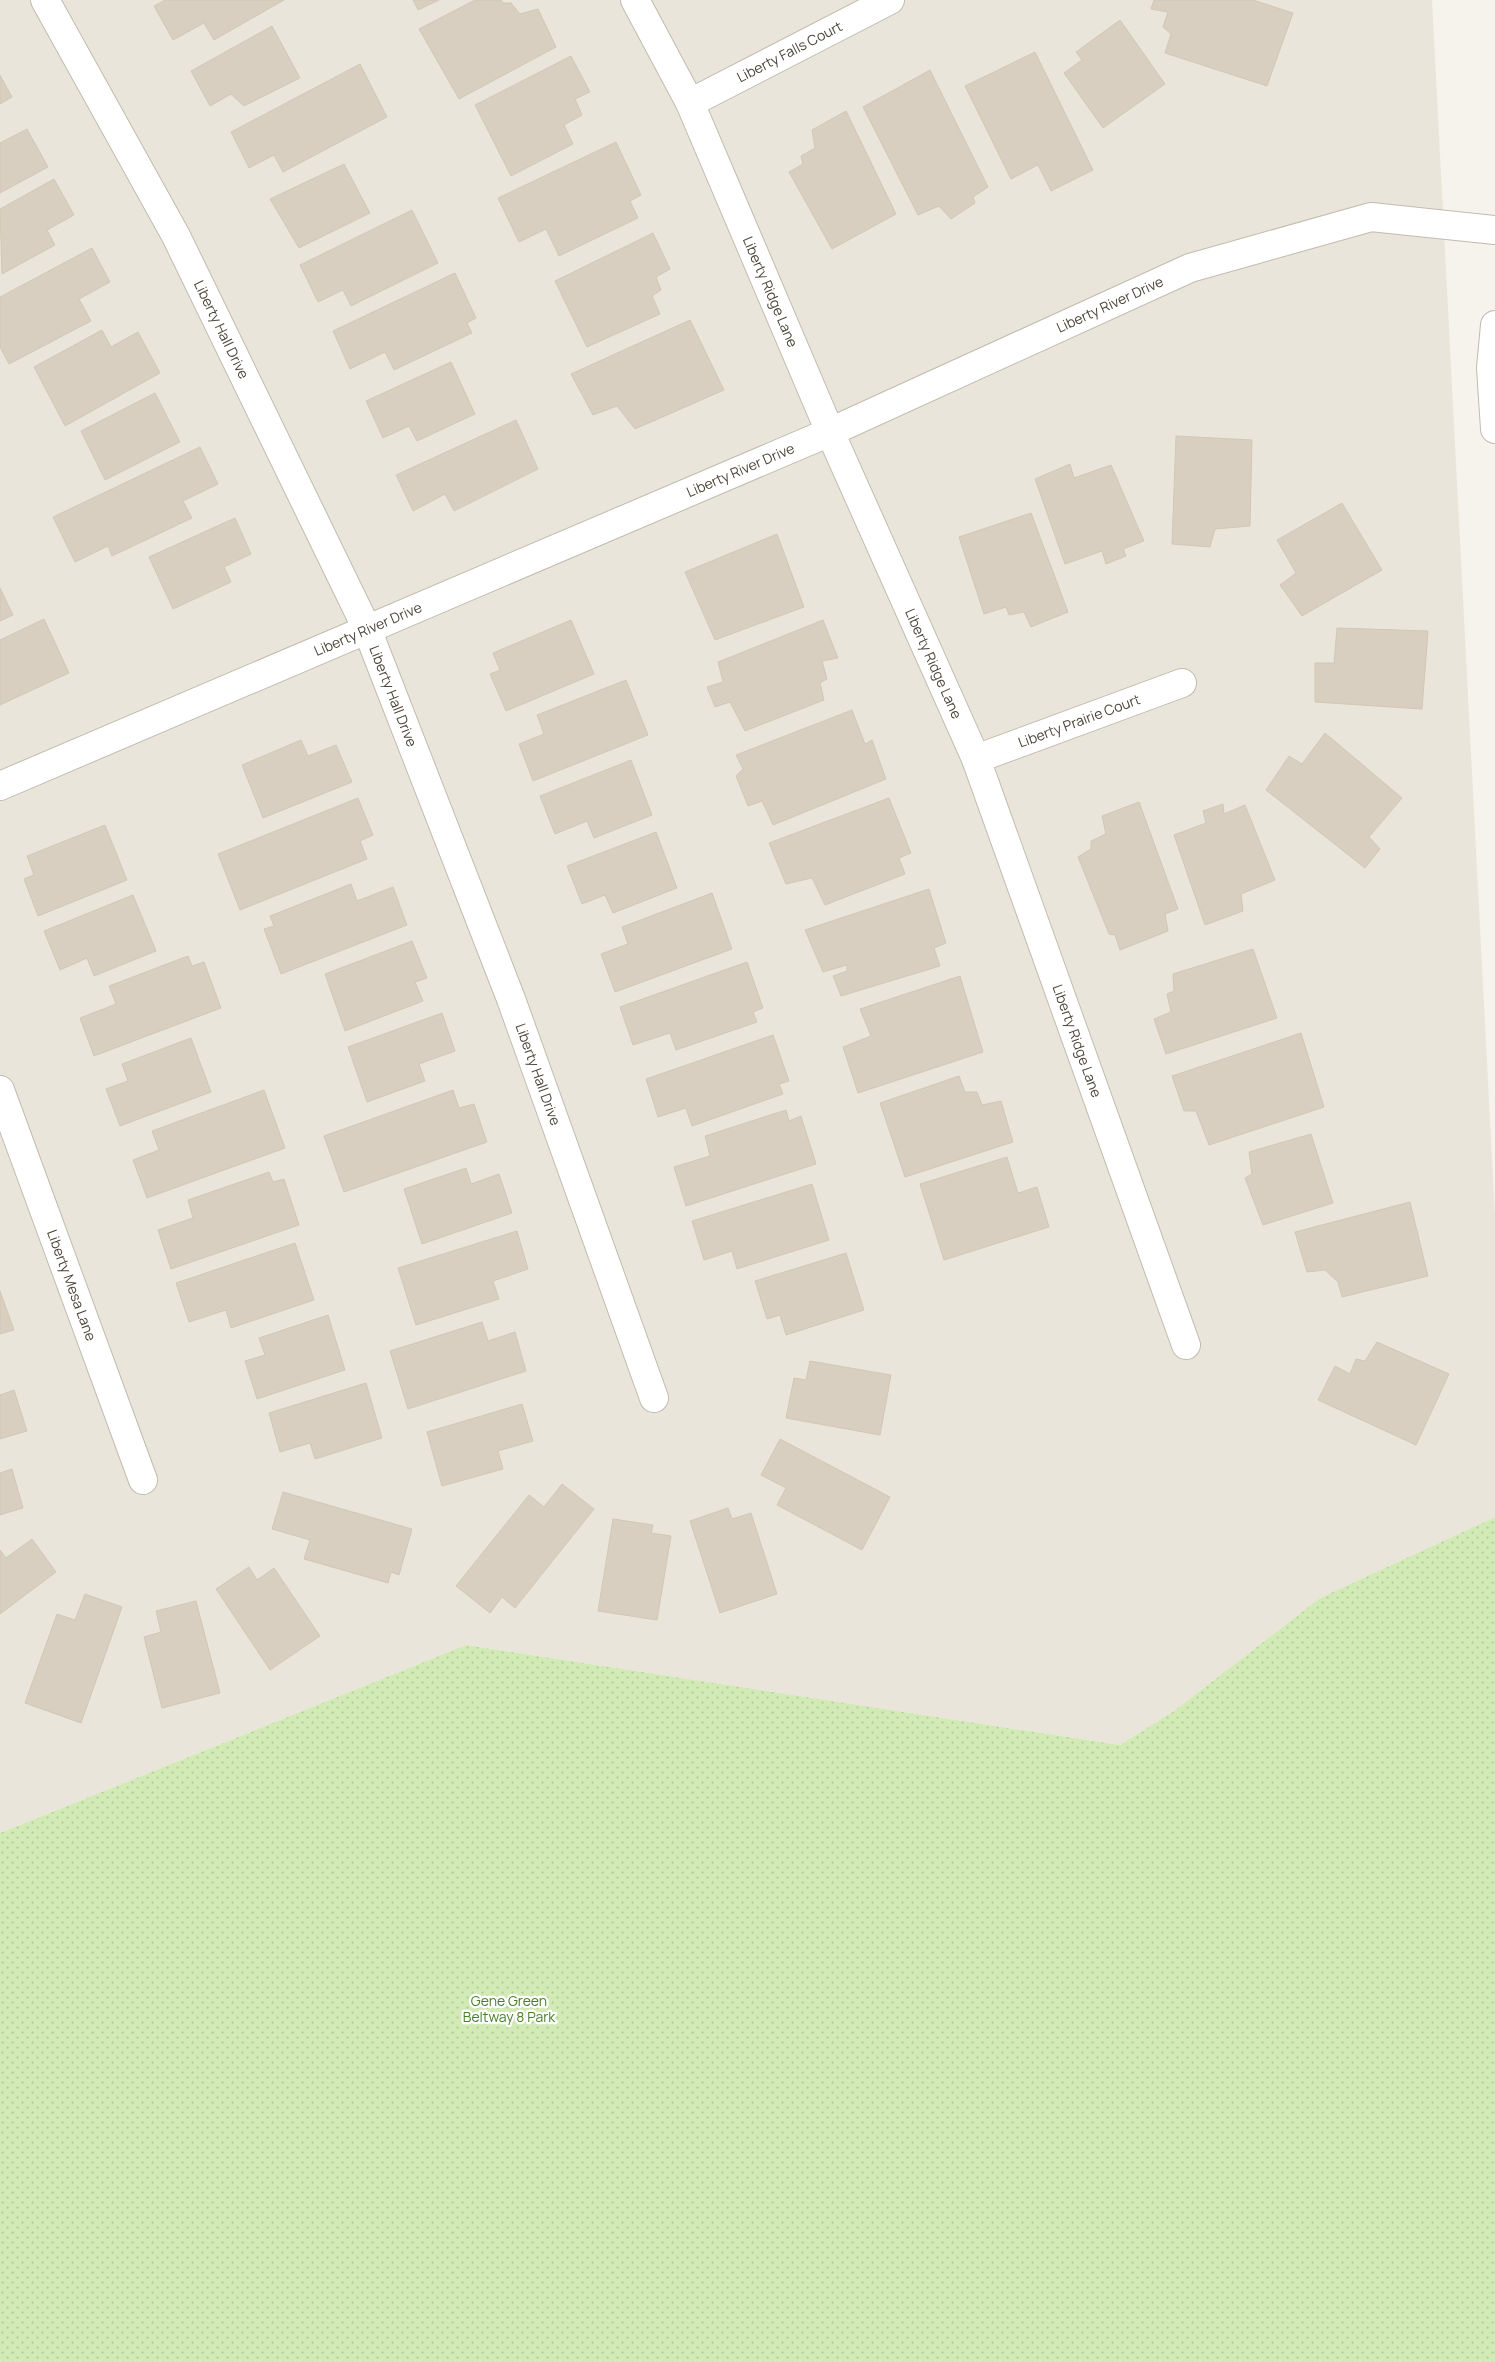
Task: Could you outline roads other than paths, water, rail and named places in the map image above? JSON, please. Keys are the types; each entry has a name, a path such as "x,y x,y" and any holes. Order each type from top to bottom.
{"street":[{"name":"Liberty Hall Drive","path":"45,0 176,236 367,629 511,1000 654,1398"},
{"name":"Liberty Ridge Lane","path":"635,0 690,103 830,432 976,759 1186,1345"},
{"name":"Liberty Falls Court","path":"690,103 890,0"},
{"name":"Liberty River Drive","path":"0,786 830,432 1190,268 1371,217 1495,230"},
{"path":"1495,326 1493,368 1495,429"},
{"name":"Liberty Prairie Court","path":"976,759 1182,683"},
{"name":"Liberty Mesa Lane","path":"0,1090 143,1480"}],"park label":[{"name":"Gene Green Beltway 8 Park","path":"509,2009"}]}
